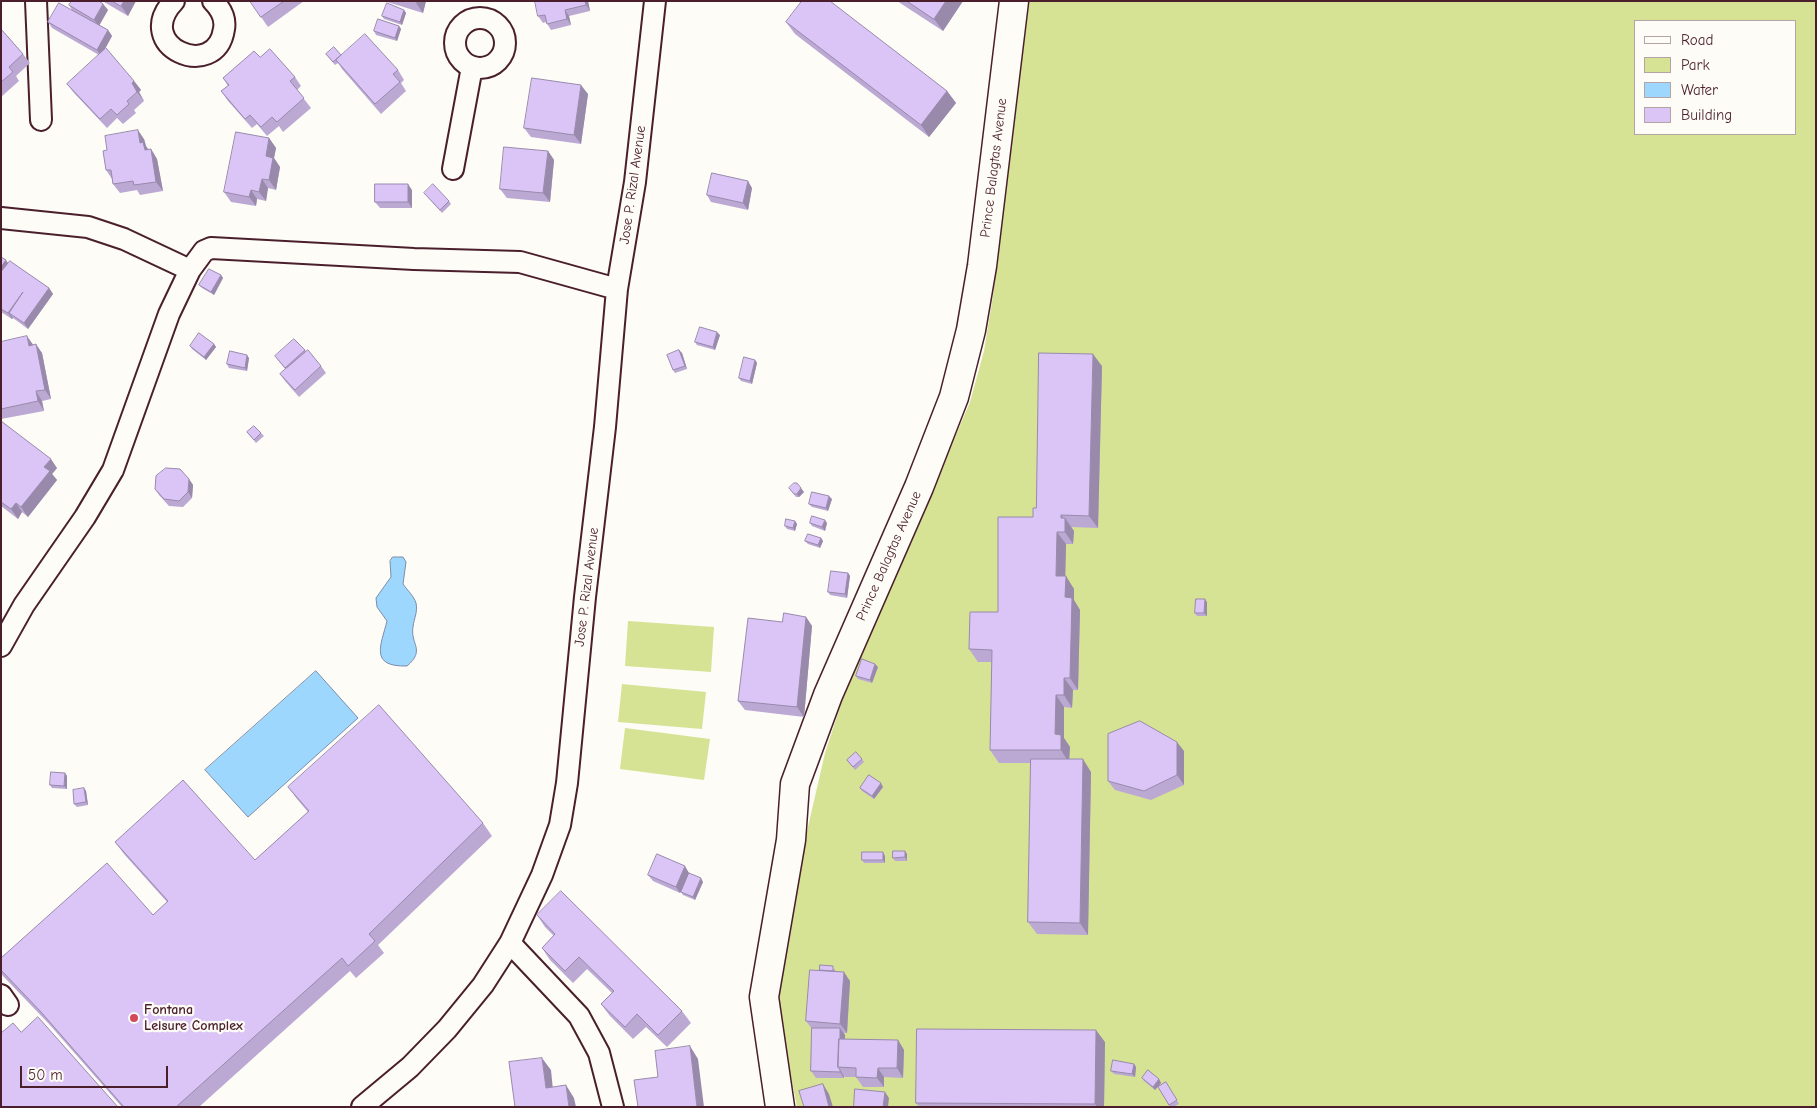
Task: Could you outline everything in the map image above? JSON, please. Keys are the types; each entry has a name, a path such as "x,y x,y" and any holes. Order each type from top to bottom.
{"main road":[{"name":"Prince Balagtas Avenue","path":"780,1107 764,997 791,840 795,784 828,695 919,487 954,397 971,330 982,266 1014,1"}],"street":[{"path":"36,1 41,120"},
{"path":"174,1 164,16 162,26 164,36 168,44 176,51 195,56 213,50 224,34 223,15 213,1"},
{"name":"Jose P. Rizal Avenue","path":"362,1107 410,1066 447,1028 483,985 510,943 542,875 562,816 605,427 617,289 635,182 655,1"},
{"path":"480,9 495,22 504,36 505,44 498,60 490,66 472,66 464,62 458,55 455,38 463,24 480,9"},
{"path":"454,170 472,66"},
{"path":"1,218 88,227 124,239 190,270"},
{"path":"1,646 24,605 85,517 113,470 168,314 190,270 204,252 211,248 414,259 520,262 617,289"},
{"path":"510,943 579,1016 599,1053 613,1107"}],"green space":[{"path":"1025,1 1816,1 1816,1107 797,1107 779,1016 777,991 802,853 825,753 843,698 970,402 984,351 993,296"},
{"path":"628,621 714,627 711,672 625,666"},
{"path":"622,684 706,692 702,729 618,722"},
{"path":"625,728 710,739 704,780 620,769"}],"water":[{"path":"393,557 403,557 406,562 403,584 416,603 413,638 416,656 407,666 387,663 382,659 380,653 387,621 377,607 376,598 391,577 390,561"},
{"path":"316,671 358,718 248,817 205,770"}],"building":[{"path":"72,1 99,1 103,4 94,20 69,5"},
{"path":"112,1 124,1 121,6"},
{"path":"250,1 284,1 261,17"},
{"path":"535,1 585,1 586,5 565,10 567,19 547,24 545,15 538,16"},
{"path":"802,1 830,1 947,91 921,125 786,22"},
{"path":"907,1 946,1 934,19"},
{"path":"59,3 108,30 97,50 48,22"},
{"path":"387,3 404,10 400,22 382,16"},
{"path":"378,19 399,26 395,38 374,31"},
{"path":"1,29 23,54 9,67 13,72 1,82"},
{"path":"365,34 398,70 393,74 400,82 375,104 336,60"},
{"path":"334,47 341,55 333,62 326,54"},
{"path":"106,48 134,81 132,83 137,92 127,101 129,104 117,115 111,109 100,119 67,84"},
{"path":"270,49 295,77 290,81 304,98 277,122 272,117 261,127 250,115 245,119 221,91 229,85 223,78 254,51 260,57"},
{"path":"532,78 581,85 574,135 524,128"},
{"path":"138,130 140,143 143,142 145,150 151,149 156,182 134,185 133,181 113,184 111,170 106,170 103,151 107,150 105,136"},
{"path":"236,132 269,138 266,156 273,158 269,180 262,179 259,192 251,190 249,197 224,192"},
{"path":"504,147 548,151 543,193 500,189"},
{"path":"712,173 748,181 743,203 707,195"},
{"path":"375,184 408,184 408,202 375,202"},
{"path":"433,184 449,201 440,210 424,193"},
{"path":"1,257 6,260 1,267"},
{"path":"10,261 49,288 24,323 9,313 23,292 8,313 1,309 1,272"},
{"path":"209,269 221,275 211,292 199,285"},
{"path":"700,327 717,332 713,347 695,342"},
{"path":"199,333 214,344 204,357 190,346"},
{"path":"27,336 29,346 36,344 45,390 36,391 38,401 1,409 1,342"},
{"path":"294,339 305,350 285,368 275,356"},
{"path":"308,350 321,366 295,390 280,374"},
{"path":"679,350 685,366 673,370 667,355"},
{"path":"230,351 247,355 245,368 227,364"},
{"path":"1039,353 1093,354 1089,516 1061,515 1061,518 1065,518 1065,532 1057,532 1056,576 1066,576 1065,597 1072,598 1070,678 1064,678 1064,695 1056,695 1055,734 1061,735 1061,750 990,750 992,650 969,649 970,612 998,612 998,517 1033,517 1033,508 1036,508"},
{"path":"744,357 755,360 750,381 739,378"},
{"path":"1,421 51,459 44,467 50,471 21,507 16,503 11,509 1,502"},
{"path":"254,426 261,433 254,440 247,432"},
{"path":"166,468 180,469 189,479 188,492 179,501 164,499 155,489 156,476"},
{"path":"794,483 797,483 801,488 797,494 794,494 789,488"},
{"path":"812,492 829,496 826,508 809,504"},
{"path":"812,516 825,520 822,527 810,523"},
{"path":"786,519 795,521 793,528 785,526"},
{"path":"808,534 821,538 818,545 805,541"},
{"path":"831,571 848,573 845,594 828,592"},
{"path":"1196,599 1205,599 1204,613 1195,613"},
{"path":"784,613 806,617 797,707 738,701 748,618 782,622"},
{"path":"862,659 875,664 870,680 856,676"},
{"path":"379,705 483,823 369,934 375,941 348,966 342,958 176,1107 124,1107 41,1012 1,970 1,958 107,863 153,915 168,901 115,842 183,780 255,860 309,811 288,787"},
{"path":"1140,721 1177,742 1177,775 1144,791 1108,781 1108,734"},
{"path":"856,752 862,759 853,767 847,760"},
{"path":"1031,759 1083,759 1080,923 1028,922"},
{"path":"51,772 65,773 64,786 50,785"},
{"path":"869,775 881,783 872,796 860,788"},
{"path":"84,788 86,802 74,804 73,790"},
{"path":"893,851 905,851 905,857 893,858"},
{"path":"862,852 883,852 883,860 862,860"},
{"path":"657,854 685,866 676,887 648,875"},
{"path":"689,873 701,878 693,897 681,892"},
{"path":"561,891 682,1011 658,1035 637,1014 625,1027 601,1004 614,991 579,957 565,971 542,948 555,934 537,915"},
{"path":"820,965 833,966 833,971 820,970"},
{"path":"810,970 844,972 840,1024 806,1021"},
{"path":"38,1017 118,1107 1,1107 1,1033 13,1023 21,1032"},
{"path":"812,1028 840,1028 838,1067 840,1072 811,1071"},
{"path":"917,1029 1096,1030 1095,1104 916,1103"},
{"path":"839,1039 898,1040 897,1068 878,1068 877,1078 856,1077 856,1068 838,1067"},
{"path":"690,1046 697,1107 638,1107 634,1080 658,1077 655,1051"},
{"path":"542,1058 546,1088 566,1085 569,1107 515,1107 509,1062"},
{"path":"1113,1060 1134,1064 1132,1074 1111,1071"},
{"path":"1148,1070 1159,1079 1153,1087 1142,1078"},
{"path":"1166,1082 1177,1100 1169,1105 1158,1087"},
{"path":"823,1084 829,1107 804,1107 799,1091"},
{"path":"855,1089 885,1092 883,1107 854,1107"}],"place":[{"name":"Fontana Leisure Complex","path":"134,1018"}]}
